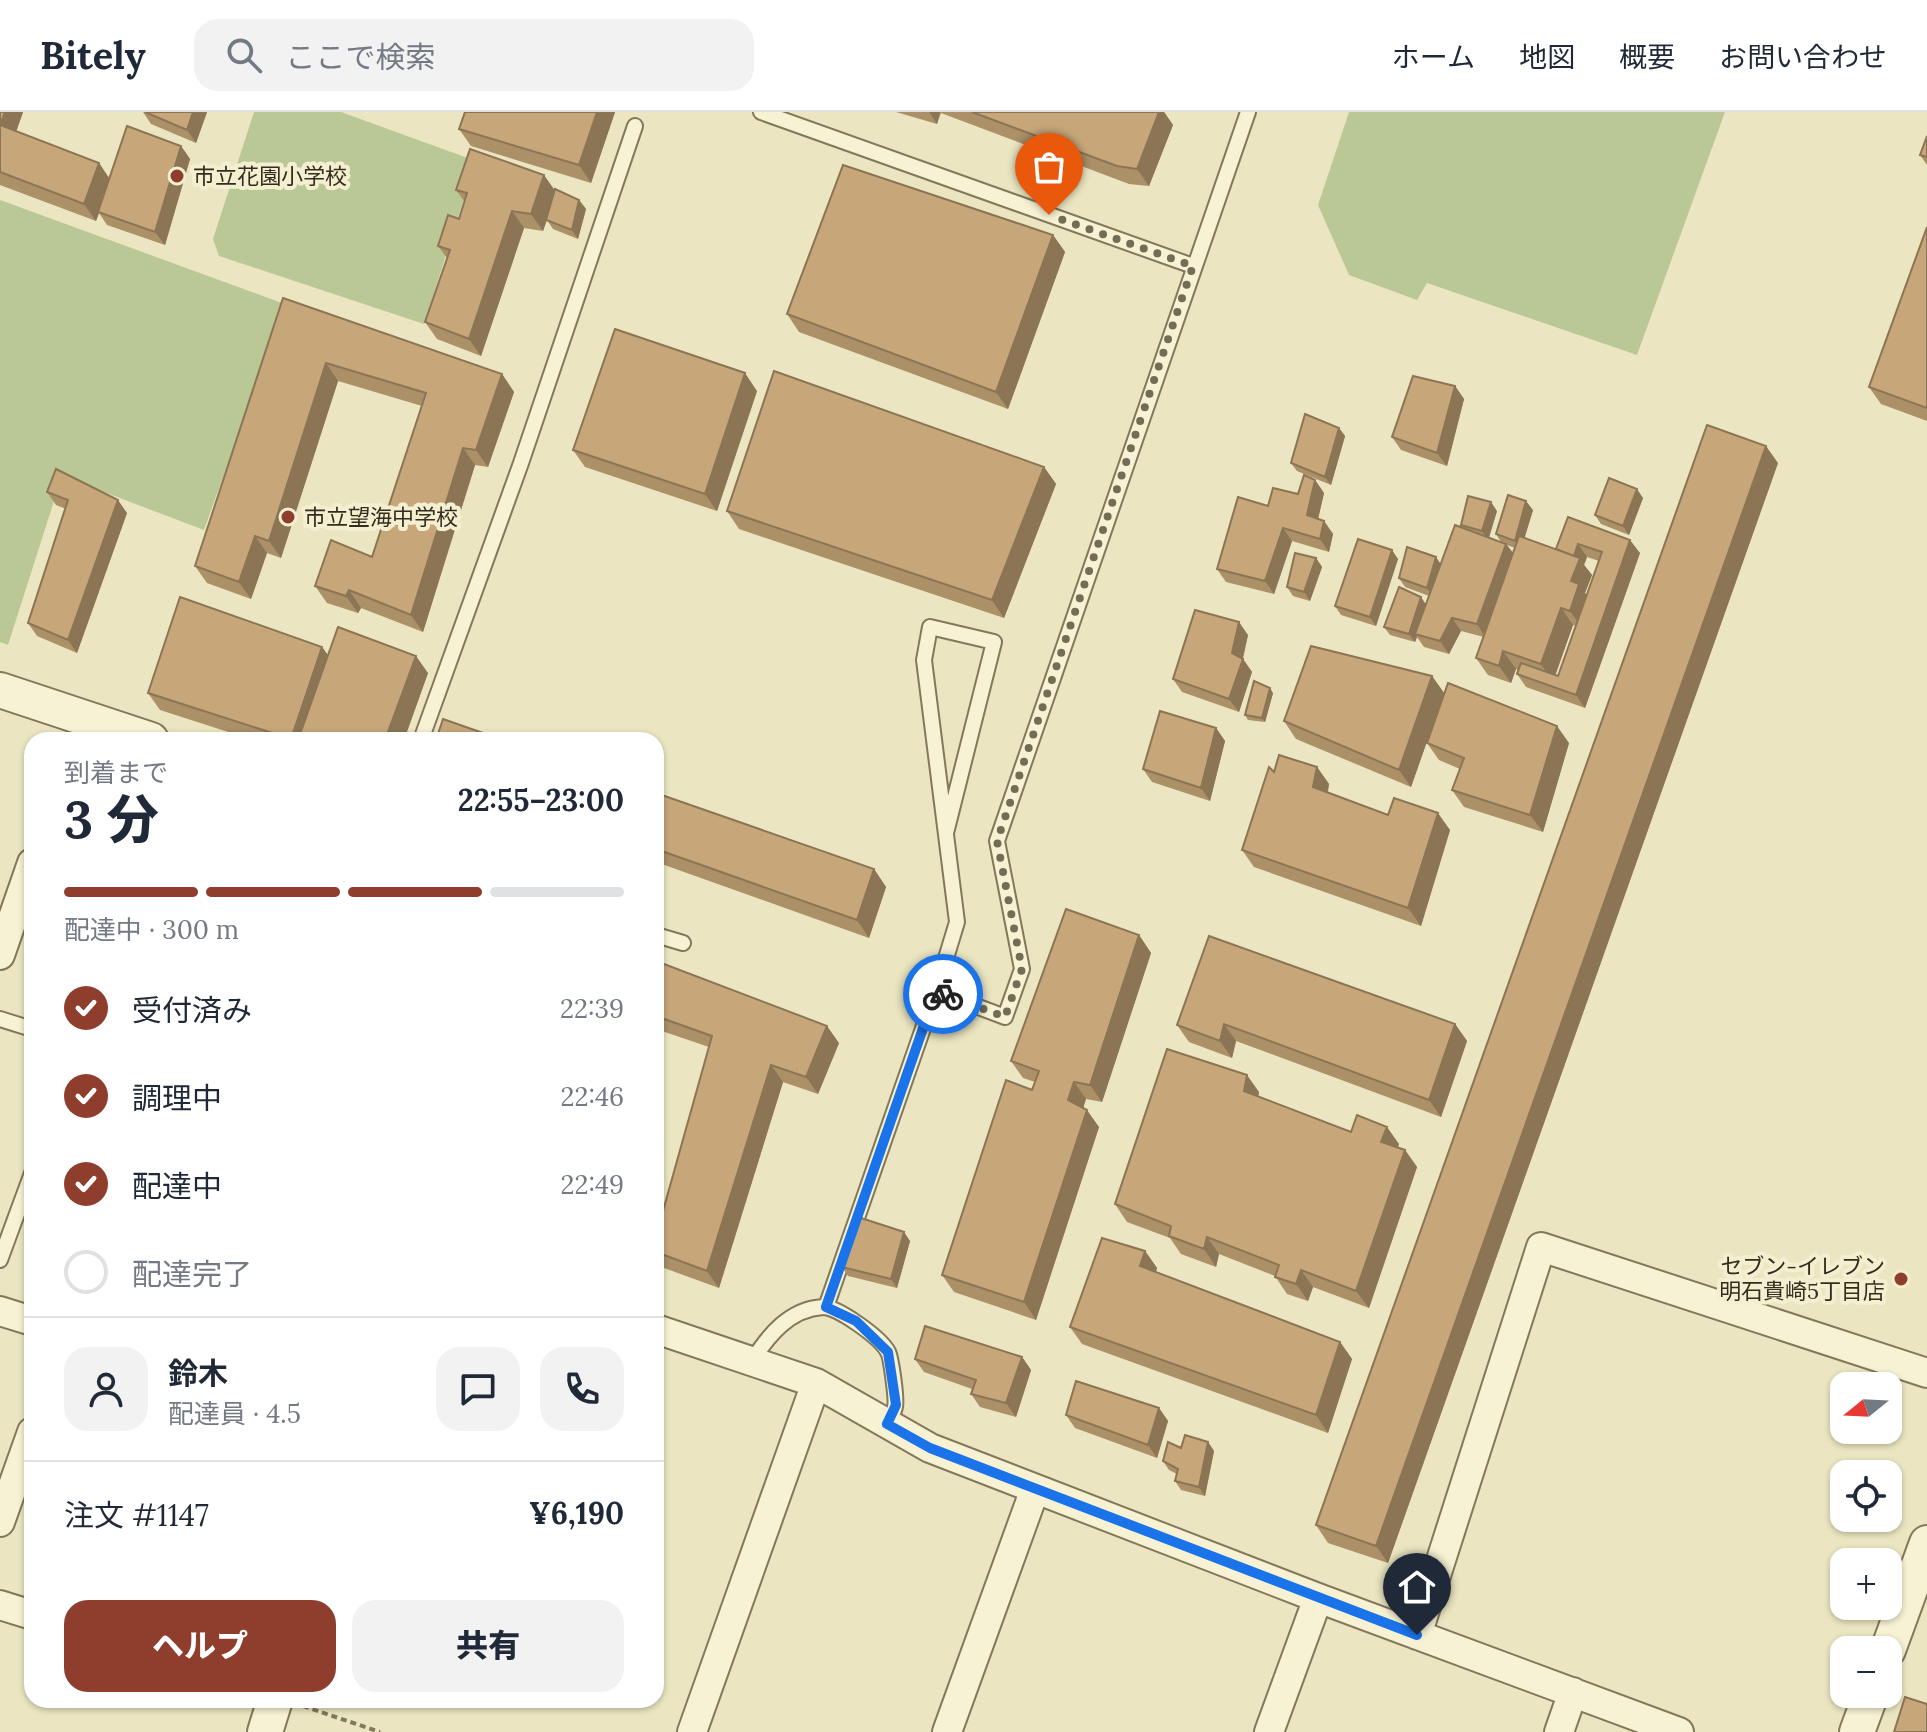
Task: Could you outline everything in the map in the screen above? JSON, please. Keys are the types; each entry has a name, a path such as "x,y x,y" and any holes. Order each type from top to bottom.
{"street":[{"path":"0,690 79,729"},
{"path":"0,955 24,886"},
{"path":"1417,1635 1541,1247 1927,1373"},
{"path":"0,1311 24,1318"},
{"path":"664,1332 816,1383 930,1448 1318,1598 1679,1732"},
{"path":"692,1732 816,1383"},
{"path":"0,1522 24,1454"},
{"path":"947,1732 1035,1489"},
{"path":"1893,1636 1927,1543"},
{"path":"1269,1732 1318,1598"},
{"path":"0,1605 24,1612"},
{"path":"1559,1732 1573,1692"},
{"path":"265,1732 283,1708"},
{"path":"1857,1732 1866,1708"}],"lane":[{"path":"761,112 1193,266"},
{"path":"936,991 1005,1017 1018,981 1022,969 997,841 1248,112"},
{"path":"424,732 521,463 635,126"},
{"path":"826,1307 957,922 924,660 930,627 994,642 946,833"},
{"path":"664,937 683,943"},
{"path":"0,1019 24,1026"},
{"path":"0,1260 24,1195"},
{"path":"752,1361 767,1338 787,1320 806,1310 826,1307 856,1321 888,1352 896,1405 887,1424"}],"path":[{"path":"306,1708 380,1732"}],"green space":[{"path":"254,112 341,112 476,161 424,324 219,256 213,239"},
{"path":"1349,112 1725,112 1637,355 1427,283 1417,300 1349,275 1318,205"},
{"path":"0,200 285,304 204,530 62,476 8,645 0,642"}],"building":[{"path":"145,112 193,112 187,130"},
{"path":"465,112 597,112 579,165 459,129"},
{"path":"972,112 1159,112 1137,169 1117,166"},
{"path":"0,125 99,163 84,204 0,172"},
{"path":"127,126 181,146 155,232 98,212"},
{"path":"1927,136 1927,157 1920,155"},
{"path":"470,149 544,175 531,214 512,211 469,339 425,322 450,250 438,246 448,215 459,219 467,193 456,190"},
{"path":"843,165 1053,235 996,392 787,314"},
{"path":"555,189 579,200 572,230 546,220"},
{"path":"1927,227 1927,408 1869,387"},
{"path":"283,298 502,374 476,450 463,448 411,615 349,590 346,596 315,586 331,540 372,557 426,393 326,363 269,541 255,536 239,582 195,566"},
{"path":"615,329 745,373 705,494 573,450"},
{"path":"774,371 1044,467 992,600 727,511"},
{"path":"1413,376 1455,386 1437,453 1392,437"},
{"path":"1305,414 1339,428 1325,477 1291,463"},
{"path":"1707,425 1766,446 1376,1546 1316,1525"},
{"path":"56,469 118,500 68,640 28,623 68,500 47,492"},
{"path":"1304,475 1315,480 1307,515 1324,521 1320,539 1283,528 1265,581 1217,569 1238,497 1268,506 1273,488 1298,494"},
{"path":"1609,478 1637,489 1623,526 1595,515"},
{"path":"1508,495 1526,501 1515,541 1496,534"},
{"path":"1468,496 1491,502 1482,531 1461,525"},
{"path":"1568,517 1630,540 1576,695 1517,674 1521,663 1558,676 1602,552 1578,544 1574,556 1556,549"},
{"path":"1455,525 1506,544 1477,624 1452,618 1440,641 1415,634"},
{"path":"1519,536 1580,558 1571,581 1579,584 1570,611 1561,608 1541,664 1503,651 1499,666 1476,658"},
{"path":"1358,539 1392,550 1370,617 1335,606"},
{"path":"1407,547 1436,557 1427,588 1399,578"},
{"path":"1295,553 1316,558 1304,592 1287,587"},
{"path":"1399,587 1421,597 1409,634 1384,627"},
{"path":"180,597 322,647 293,732 269,732 148,693"},
{"path":"1195,610 1239,622 1232,653 1243,659 1229,699 1173,679"},
{"path":"338,627 416,656 388,732 301,732"},
{"path":"1311,646 1432,676 1399,770 1284,721"},
{"path":"1254,681 1270,688 1262,718 1245,715"},
{"path":"1448,683 1557,726 1530,815 1452,790 1464,758 1427,743"},
{"path":"1160,711 1216,728 1201,788 1143,769"},
{"path":"443,719 480,732 439,732"},
{"path":"1279,755 1317,767 1313,787 1388,815 1394,798 1438,813 1408,908 1242,850 1269,767 1274,772"},
{"path":"664,796 874,869 857,920 664,852"},
{"path":"1066,909 1139,935 1090,1085 1074,1082 1068,1100 1087,1110 1024,1302 942,1275 1006,1080 1032,1090 1039,1071 1011,1061"},
{"path":"1209,936 1455,1024 1429,1100 1224,1024 1220,1041 1177,1025"},
{"path":"664,964 827,1026 806,1077 771,1065 707,1271 664,1255 664,1207 712,1036 664,1019"},
{"path":"1167,1049 1247,1075 1244,1091 1351,1132 1357,1115 1387,1127 1381,1142 1405,1150 1356,1291 1301,1270 1296,1284 1275,1277 1279,1265 1207,1237 1204,1249 1169,1236 1171,1226 1115,1204"},
{"path":"858,1217 904,1232 891,1279 842,1267"},
{"path":"1102,1238 1145,1251 1140,1266 1340,1342 1316,1415 1070,1327"},
{"path":"925,1326 1022,1357 1006,1403 971,1394 976,1380 915,1359"},
{"path":"1076,1381 1159,1408 1148,1445 1066,1415"},
{"path":"1185,1435 1208,1442 1199,1487 1175,1481 1178,1469 1163,1461 1168,1442 1181,1448"},
{"path":"1905,1697 1927,1704 1927,1732 1894,1732"}],"way so far":[{"path":"943,994 1005,1017 1022,969 997,841 1193,266 1049,215"}],"place":[{"name":"市立花園小学校","path":"177,176"},
{"name":"市立望海中学校","path":"288,517"},
{"name":"セブン-イレブン 明石貴崎5丁目店","path":"1901,1279"}],"route":[{"path":"943,994 936,991 826,1307 856,1321 888,1352 896,1405 887,1424 930,1448 1417,1635"}]}
